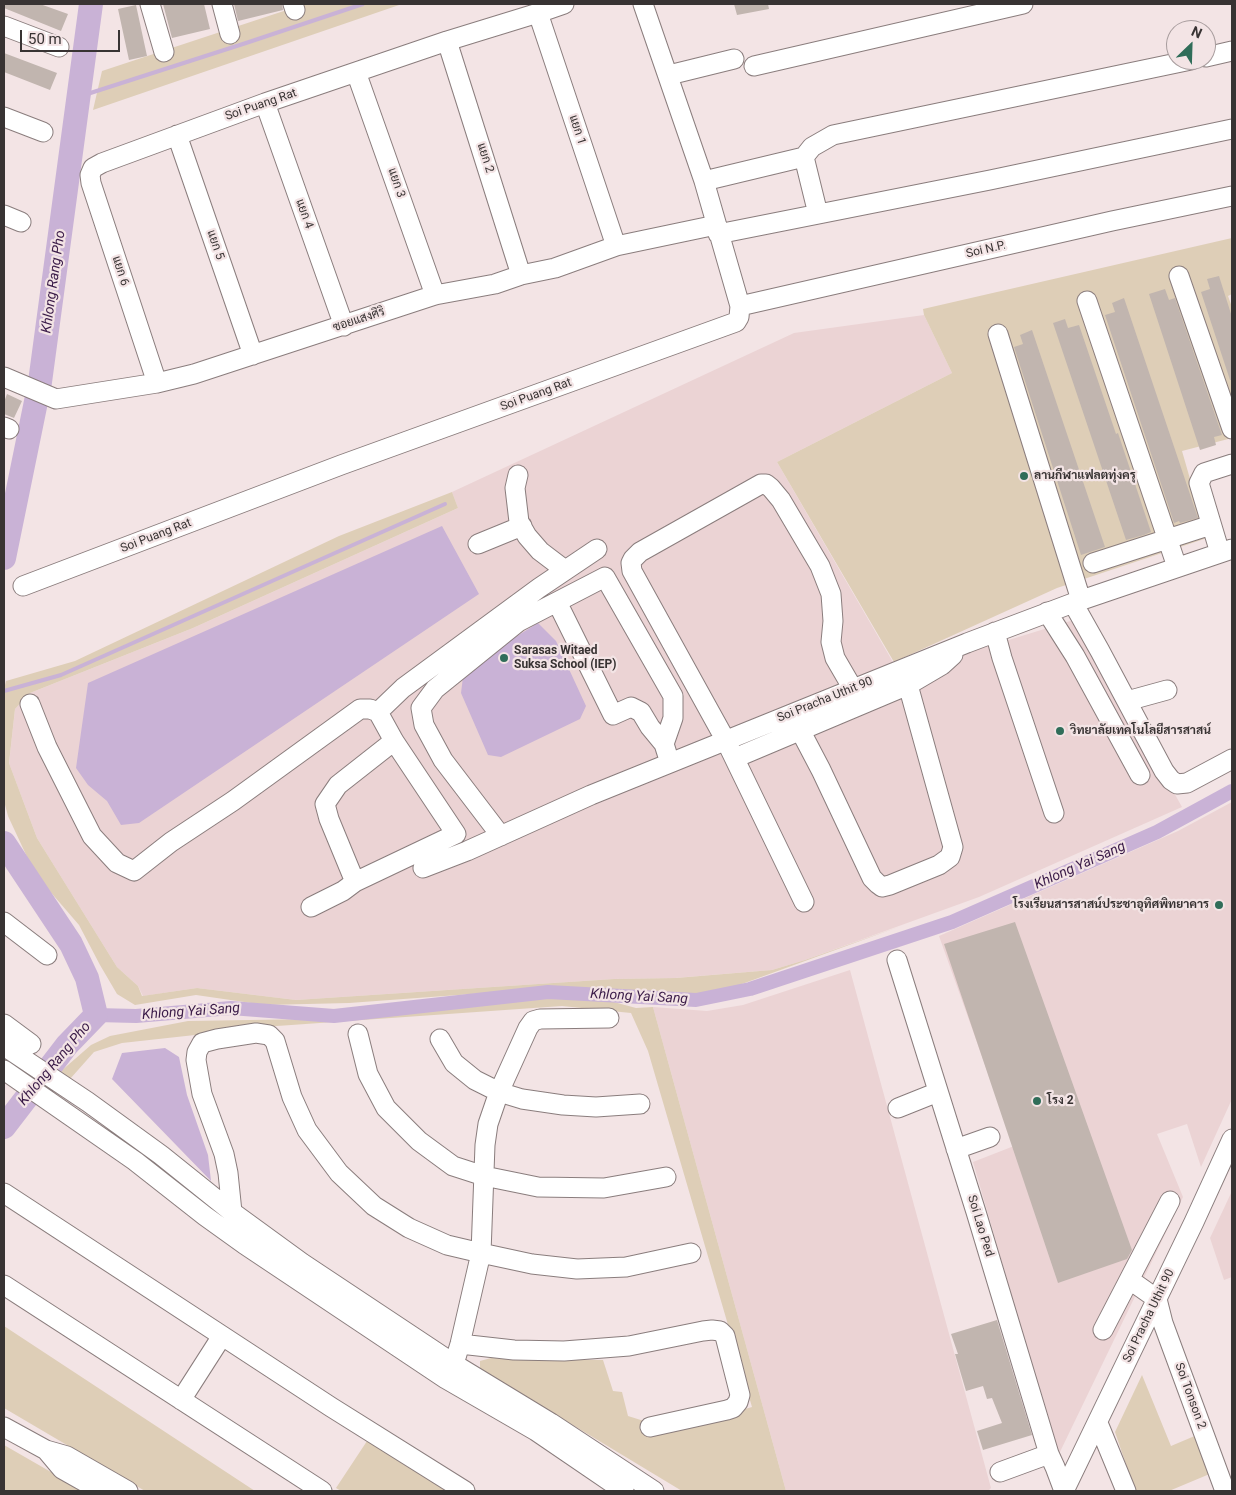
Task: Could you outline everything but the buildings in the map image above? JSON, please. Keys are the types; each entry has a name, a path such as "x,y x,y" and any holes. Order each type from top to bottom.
{"street":[{"path":"150,4 164,52"},
{"path":"222,4 230,34"},
{"name":"Soi Puang Rat","path":"102,163 265,103 447,40 538,14 564,4"},
{"path":"643,4 704,181 740,306"},
{"path":"754,66 1024,4"},
{"name":"แยก 1","path":"538,14 616,246"},
{"path":"4,26 59,47"},
{"name":"แยก 2","path":"447,40 521,275"},
{"path":"1216,55 1232,52"},
{"path":"669,75 734,59"},
{"path":"704,181 804,157 812,147 834,135 1166,65"},
{"name":"แยก 3","path":"356,72 435,295"},
{"name":"แยก 4","path":"265,103 344,326"},
{"path":"4,117 43,132"},
{"name":"ซอยแสงศิริ","path":"4,377 56,399 158,383 194,374 435,295 494,284 521,275 555,268 616,246 818,214 1232,129"},
{"name":"แยก 5","path":"177,135 253,355"},
{"path":"804,157 818,214"},
{"name":"แยก 6","path":"102,163 93,168 90,175 91,183 158,383"},
{"name":"Soi N.P.","path":"740,306 1112,221 1232,196"},
{"path":"1179,276 1232,429"},
{"path":"1087,301 1177,567"},
{"name":"Soi Puang Rat","path":"23,586 342,465 732,324 739,317 740,306"},
{"path":"998,334 1077,601 1164,772 1170,780 1177,784 1187,783 1232,760"},
{"path":"1226,551 1211,525 1199,484 1204,473 1232,464"},
{"path":"518,475 515,488 519,522 540,552 564,570"},
{"path":"804,902 726,741 632,572 631,563 633,558 640,552 761,484 771,488 781,500 820,566 831,594 833,621 831,642 835,658 853,688"},
{"path":"1093,563 1211,525"},
{"path":"478,544 522,526"},
{"path":"378,712 403,688 564,570 597,549"},
{"name":"Soi Pracha Uthit 90","path":"423,868 467,851 591,795 853,688 967,643 997,638 1047,612 1226,551"},
{"path":"500,836 443,760 424,725 420,708 436,689 518,622 605,577 673,696 673,718 664,744"},
{"path":"557,602 612,715 631,707 641,712 664,744 670,763"},
{"path":"1047,612 1075,656 1140,775"},
{"path":"734,758 908,685 942,665 997,638 1054,813"},
{"path":"942,665 967,643"},
{"path":"800,730 872,878 878,884 882,886 890,885 939,865 950,857 953,847 908,685"},
{"path":"1127,701 1166,690"},
{"path":"30,704 47,747 92,836 117,863 134,871 172,842 360,710 370,708 378,712 394,741 467,851"},
{"path":"355,882 329,819 325,804 338,785 394,741"},
{"path":"311,907 343,891 355,882 456,834"},
{"path":"4,922 47,955"},
{"name":"Soi Lao Ped","path":"897,960 1048,1454 1067,1489"},
{"path":"450,1371 460,1344 481,1253 485,1145 488,1124 499,1092 533,1021 540,1019 609,1018"},
{"path":"4,1024 31,1044"},
{"path":"232,1212 224,1154 202,1094 196,1060 197,1052 202,1043 217,1038 256,1033 269,1035 276,1041 292,1097 307,1130 339,1173 374,1206 409,1228 447,1245 532,1264 577,1269 626,1267 691,1253"},
{"path":"358,1034 368,1074 386,1108 419,1141 453,1166 484,1176 538,1187 604,1188 666,1177"},
{"path":"440,1039 454,1063 475,1080 499,1092 522,1099 563,1105 596,1107 640,1104"},
{"path":"8,1048 161,1155 232,1212 450,1371 624,1491"},
{"path":"4,1070 134,1160 244,1244 450,1371 551,1422 654,1491"},
{"path":"898,1108 938,1092"},
{"path":"956,1149 990,1137"},
{"name":"Soi Pracha Uthit 90","path":"1067,1489 1232,1139"},
{"path":"4,1193 331,1407 466,1491"},
{"path":"1103,1330 1170,1201"},
{"path":"1130,1280 1157,1299"},
{"path":"4,1285 322,1491"},
{"name":"Soi Tonson 2","path":"1157,1299 1163,1323 1225,1491"},
{"path":"460,1344 514,1350 564,1351 630,1346 703,1331 712,1330 720,1332 727,1344 740,1395 738,1402 733,1408 727,1410 650,1427"},
{"path":"181,1400 222,1336"},
{"path":"1098,1423 1126,1491"},
{"path":"4,1427 46,1450 67,1456 128,1491"},
{"path":"46,1450 62,1469 101,1491"},
{"path":"1000,1472 1048,1454"}],"shaded area":[{"path":"305,4 402,4 93,110 102,71"},
{"path":"1232,238 1232,294 1228,296 1232,307 1232,438 1182,451 1207,538 1057,588 894,662 777,462 952,373 924,315 923,309"},
{"name":"Sarasas Witaed Suksa School (IEP)","path":"924,315 952,373 777,462 901,676 960,655 1077,619 1182,807 979,897 805,960 772,970 675,978 614,979 296,1000 197,988 143,996 138,986 117,967 37,838 9,763 15,709 30,693 193,628 458,508 452,492 794,333"},
{"path":"452,492 458,508 193,628 30,693 15,709 9,763 37,838 117,967 138,986 142,996 197,988 296,1000 614,979 676,978 772,970 901,926 720,992 694,995 540,989 349,1003 265,1005 196,995 135,1005 117,994 79,925 35,874 8,816 4,801 4,689 6,681 75,661 339,536"},
{"path":"442,526 479,594 139,823 121,825 107,801 88,785 76,768 88,683"},
{"path":"538,623 556,641 586,706 580,719 501,757 488,755 461,693 464,669"},
{"path":"1232,802 1232,1099 1201,1167 1187,1124 1157,1134 1183,1197 1058,1456 973,1162 1014,1146 939,936 1178,831"},
{"path":"850,970 991,1488 988,1491 786,1491 653,1007 707,1011 743,1005"},
{"path":"560,995 610,1001 636,1008 653,1007 786,1491 682,1491 480,1369 480,1361 491,1358 603,1360 613,1391 622,1392 628,1416 644,1421 648,1437 752,1407 648,1051 631,1013 562,1006 277,1026 122,1043 94,1052 70,1079 60,1072 91,1045 110,1036 188,1021 312,1019"},
{"path":"165,1048 179,1057 187,1095 208,1155 211,1181 112,1079 122,1053"},
{"path":"1232,1191 1232,1277 1224,1280 1210,1238"},
{"path":"4,1326 255,1491 145,1491 4,1408"},
{"path":"1142,1375 1171,1446 1197,1435 1212,1473 1169,1491 1135,1491 1115,1432"},
{"path":"369,1438 451,1491 341,1491 336,1488"},
{"path":"4,1445 84,1491 4,1491"}],"waterway":[{"name":"Khlong Rang Pho","path":"4,558 40,382 91,4"},
{"path":"78,97 363,4"},
{"path":"4,691 61,675 445,504"},
{"name":"Khlong Yai Sang","path":"96,1015 136,1016 231,1008 334,1016 548,992 696,1000 750,989 952,922 1157,832 1232,791"},
{"name":"Khlong Rang Pho","path":"4,843 71,944 87,978 96,1015 67,1045 4,1127"}],"place":[{"name":"ลานกีฬาแฟลตทุ่งครุ","path":"1024,476"},
{"name":"Sarasas Witaed Suksa School (IEP)","path":"504,658"},
{"name":"วิทยาลัยเทคโนโลยีสารสาสน์","path":"1060,731"},
{"name":"โรงเรียนสารสาสน์ประชาอุทิศพิทยาคาร","path":"1219,905"},
{"name":"โรง 2","path":"1037,1101"}]}
